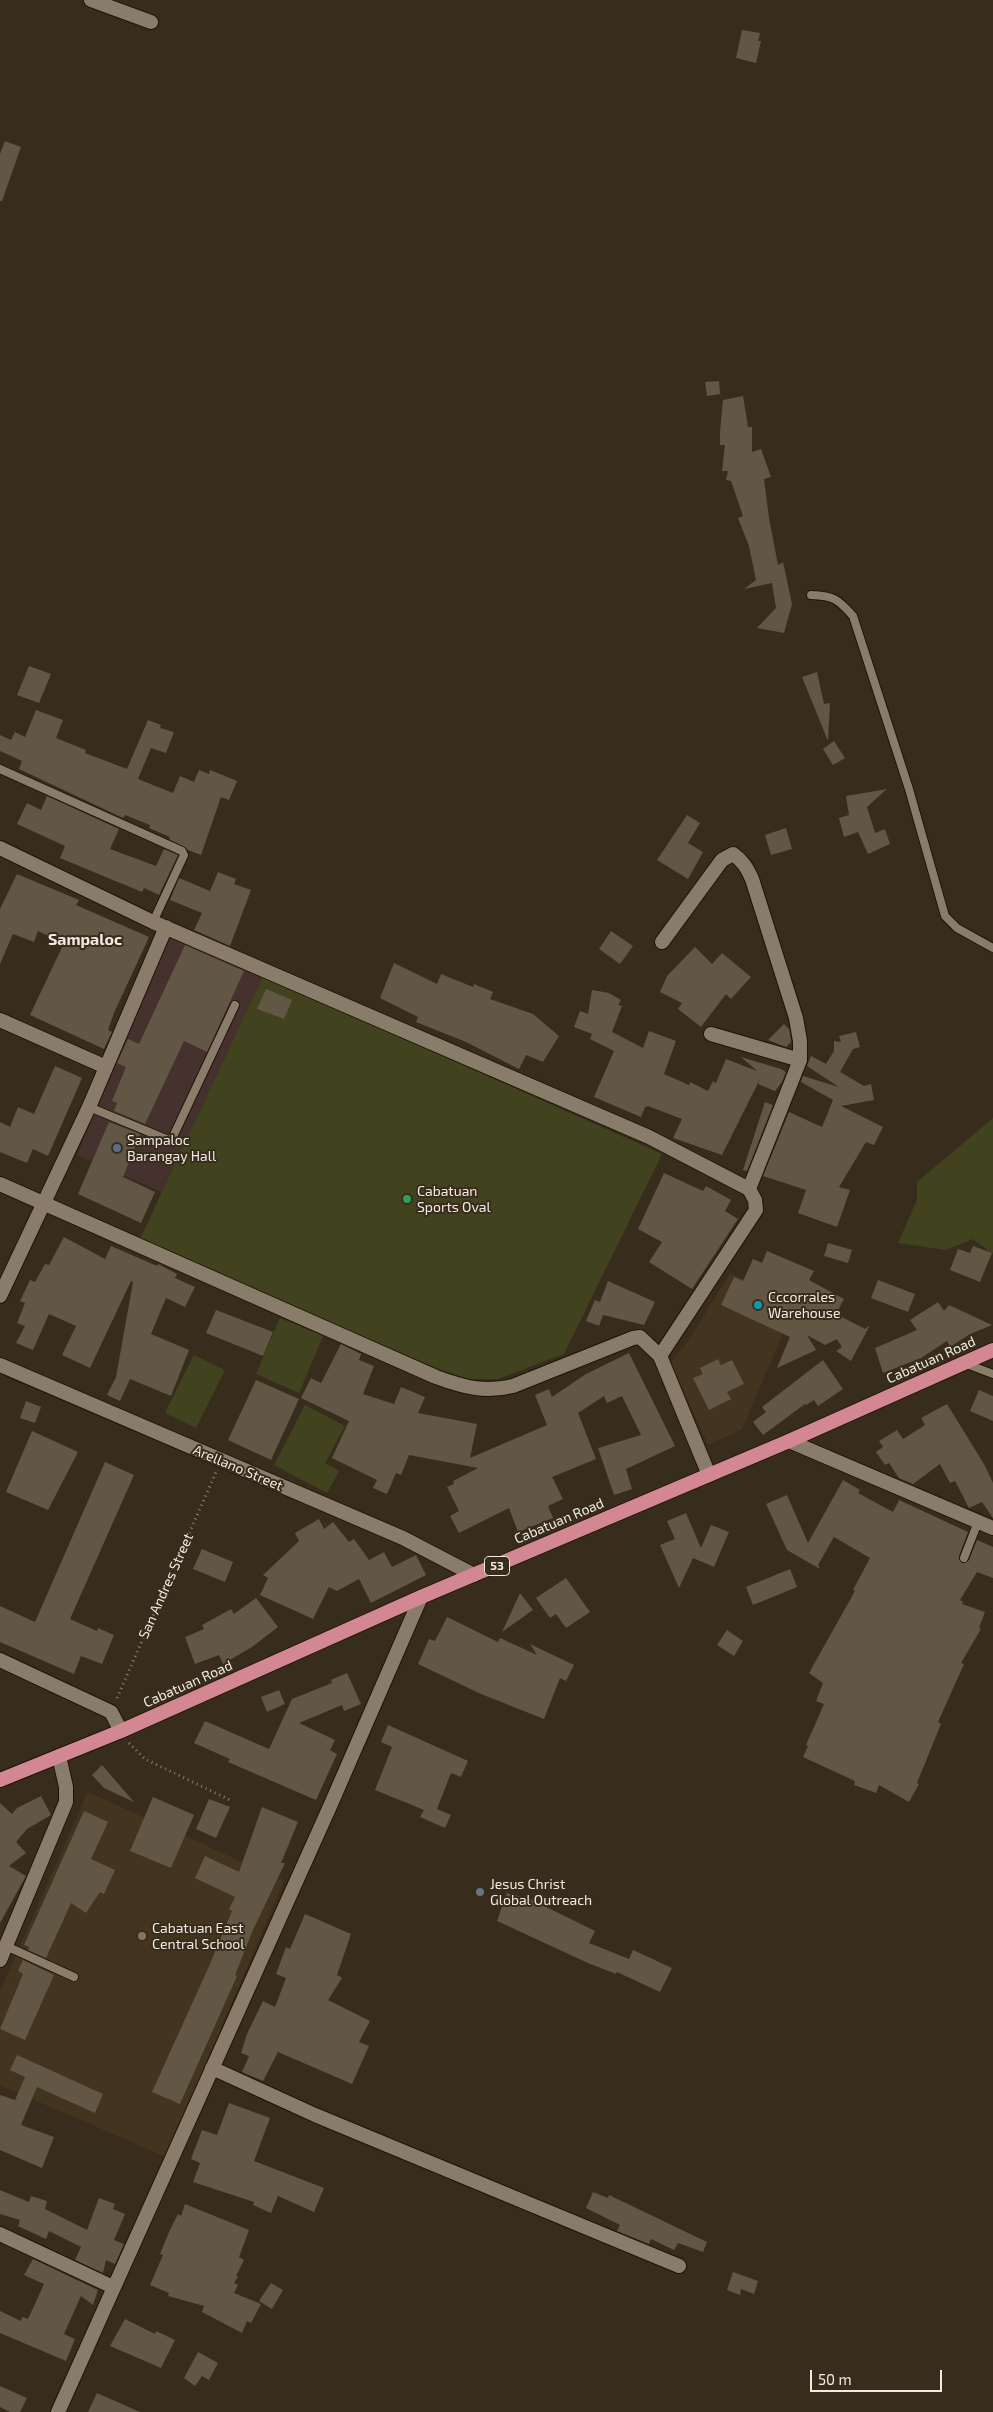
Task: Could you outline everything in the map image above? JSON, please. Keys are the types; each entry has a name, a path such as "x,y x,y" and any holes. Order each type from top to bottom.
{"highway":[{"name":"Cabatuan Road","path":"0,1780 121,1731 420,1597 709,1476 993,1350"}],"street":[{"path":"91,0 151,22"},
{"path":"0,848 166,928 649,1137 749,1189 755,1200 756,1210 660,1356"},
{"path":"662,942 722,860 733,854 746,865 796,1018 800,1041 800,1060 749,1189"},
{"path":"0,1296 89,1107 166,928"},
{"path":"0,1020 106,1067"},
{"path":"711,1034 800,1060"},
{"path":"0,1184 436,1377 464,1387 496,1390 512,1386 633,1338 640,1337 648,1342 660,1356 709,1476"},
{"name":"Arellano Street","path":"0,1365 403,1538 474,1575"},
{"path":"789,1441 993,1528"},
{"path":"58,2412 332,1804 420,1597"},
{"path":"0,1660 111,1712 121,1731"},
{"path":"3,1950 66,1802 66,1787 59,1756"},
{"path":"212,2068 333,2122 679,2266"},
{"path":"0,2234 113,2288"}],"lane":[{"path":"811,595 831,596 841,602 852,616 909,789 945,916 957,928 993,948"},
{"path":"0,769 182,851 184,856 182,861 153,922"},
{"path":"89,1107 171,1141 235,1005"},
{"path":"964,1363 993,1374"},
{"path":"964,1558 978,1522"},
{"path":"3,1950 74,1977"}],"path":[{"name":"San Andres Street","path":"111,1712 221,1460"},
{"path":"121,1731 130,1746 145,1759 232,1801"}],"shaded area":[{"path":"170,933 263,976 162,1192 77,1155"},
{"path":"730,1273 796,1303 742,1429 708,1445 671,1363 687,1343"},
{"name":"Cabatuan East Central School","path":"88,1792 284,1881 166,2157 0,2085 0,1991"}],"green space":[{"name":"Cabatuan Sports Oval","path":"263,976 662,1154 564,1354 498,1379 468,1379 441,1370 139,1241"},
{"path":"993,1118 993,1254 973,1239 946,1250 898,1243 917,1200 917,1182"},
{"path":"280,1318 323,1336 299,1393 256,1374"},
{"path":"194,1355 225,1370 196,1428 165,1413"},
{"path":"305,1405 345,1426 325,1463 339,1471 327,1493 274,1465"}],"building":[{"path":"742,30 760,33 758,41 761,41 756,63 736,58"},
{"path":"5,141 21,147 2,201 0,201 0,154"},
{"path":"719,381 720,394 707,396 705,382"},
{"path":"743,396 748,427 752,427 752,452 761,449 771,477 764,479 769,518 778,565 783,562 792,604 784,633 757,628 776,608 772,583 744,589 756,580 749,546 738,518 743,516 731,481 726,480 728,471 722,471 725,445 720,445 723,400"},
{"path":"29,666 51,674 39,703 17,695"},
{"path":"817,672 824,704 830,703 828,741 802,677"},
{"path":"36,710 63,720 56,738 86,750 85,753 127,769 148,720 161,725 160,728 174,732 166,753 151,748 138,779 173,793 180,776 194,782 199,770 209,774 210,770 237,781 229,800 221,797 201,855 169,839 170,837 149,828 150,825 125,815 123,818 19,769 22,761 0,751 0,735 11,740 15,732 25,737"},
{"path":"834,741 845,758 833,765 823,749"},
{"path":"887,789 867,807 875,833 885,829 890,844 868,854 858,832 844,837 839,818 849,815 846,796"},
{"path":"47,796 119,829 110,849 156,866 164,849 178,855 159,895 144,888 142,892 60,858 65,846 17,824 27,803 41,810"},
{"path":"687,815 700,823 688,843 703,852 688,879 657,860"},
{"path":"786,828 792,849 771,855 765,835"},
{"path":"218,872 236,879 234,884 251,890 230,946 194,930 202,913 170,900 179,878 210,891"},
{"path":"17,874 79,900 76,905 149,937 114,1013 108,1030 112,1032 104,1049 30,1015 64,943 38,931 34,942 13,934 0,964 0,909"},
{"path":"611,931 633,946 620,964 599,949"},
{"path":"185,945 244,971 207,1052 184,1041 145,1124 114,1111 117,1103 112,1101 126,1067 117,1063 128,1039 139,1044"},
{"path":"695,947 712,964 722,953 751,977 731,999 726,994 701,1027 678,1009 682,1003 660,992 667,976"},
{"path":"394,963 437,984 441,974 473,987 474,984 493,992 490,999 533,1014 559,1036 543,1062 526,1055 519,1069 466,1042 416,1022 418,1017 380,998"},
{"path":"266,989 292,1000 284,1019 257,1009"},
{"path":"592,990 609,993 621,1000 618,1005 622,1006 612,1032 643,1048 649,1031 676,1041 664,1074 689,1085 690,1082 708,1091 713,1081 716,1083 726,1059 757,1071 741,1057 786,1072 782,1082 775,1091 758,1084 762,1075 722,1155 673,1138 682,1119 648,1106 645,1107 641,1117 594,1097 614,1051 590,1039 592,1034 574,1027 580,1011 588,1014"},
{"path":"784,1024 789,1029 791,1042 786,1047 768,1040"},
{"path":"856,1032 860,1047 853,1049 840,1072 864,1086 871,1084 874,1100 841,1106 883,1127 874,1145 866,1142 839,1187 850,1190 837,1227 798,1213 806,1190 763,1176 789,1112 822,1127 833,1100 801,1082 803,1076 839,1087 807,1066 811,1056 826,1064 834,1051 834,1041 841,1042 839,1036"},
{"path":"55,1066 82,1078 48,1156 33,1149 27,1163 0,1152 0,1122 10,1127 18,1107 34,1114"},
{"path":"765,1102 773,1105 747,1171 743,1170"},
{"path":"109,1122 140,1134 123,1177 155,1192 141,1223 78,1194"},
{"path":"664,1173 703,1191 706,1186 731,1200 725,1211 738,1219 692,1289 649,1262 662,1242 638,1229"},
{"path":"64,1237 105,1259 111,1246 157,1266 158,1264 177,1274 175,1278 195,1287 185,1307 166,1298 151,1334 189,1350 171,1396 130,1379 120,1401 107,1395 116,1377 133,1282 131,1281 90,1368 62,1355 76,1326 49,1314 33,1350 16,1343 25,1326 17,1323 25,1303 20,1301 30,1280 35,1282 45,1264 49,1265"},
{"path":"828,1243 852,1250 848,1263 824,1256"},
{"path":"973,1246 992,1253 980,1282 950,1270 958,1249 970,1253"},
{"path":"767,1251 814,1271 809,1280 844,1299 836,1314 865,1329 870,1325 851,1361 836,1351 842,1347 837,1339 825,1345 807,1335 816,1350 777,1368 790,1337 721,1305 734,1277 743,1281 753,1259 762,1263"},
{"path":"878,1280 915,1294 908,1312 871,1298"},
{"path":"608,1281 655,1302 644,1325 603,1315 599,1326 586,1321 595,1300 600,1302"},
{"path":"938,1302 944,1311 949,1305 992,1325 970,1334 950,1347 947,1341 921,1358 883,1373 875,1348 917,1330 910,1320"},
{"path":"216,1310 273,1332 263,1356 206,1333"},
{"path":"341,1344 361,1354 359,1360 374,1366 363,1394 394,1404 401,1387 425,1397 418,1413 477,1424 470,1458 547,1425 535,1395 549,1389 552,1397 586,1374 629,1353 675,1446 626,1469 632,1489 614,1495 598,1448 641,1435 622,1396 607,1403 604,1396 578,1413 596,1459 552,1477 563,1499 548,1506 553,1518 518,1532 509,1508 459,1533 450,1516 459,1511 447,1487 454,1484 453,1481 478,1468 409,1455 401,1475 396,1473 387,1494 373,1488 377,1480 332,1458 349,1421 301,1398 311,1378 321,1383"},
{"path":"718,1359 721,1365 732,1360 744,1384 727,1392 731,1399 709,1410 693,1378 703,1374 700,1368"},
{"path":"823,1360 843,1389 818,1406 814,1400 805,1404 763,1435 753,1422 766,1412 762,1407"},
{"path":"256,1380 299,1399 271,1460 228,1440"},
{"path":"979,1390 993,1396 993,1421 970,1411"},
{"path":"26,1401 41,1407 35,1423 20,1418"},
{"path":"947,1404 984,1464 993,1483 993,1518 982,1502 969,1508 955,1481 950,1483 940,1464 913,1484 899,1478 889,1463 885,1465 876,1452 883,1447 879,1441 897,1430 903,1439 925,1425 921,1418"},
{"path":"32,1431 78,1452 48,1510 6,1492"},
{"path":"105,1462 134,1475 70,1619 97,1631 98,1628 114,1635 102,1664 81,1656 74,1674 0,1642 0,1606 35,1622"},
{"path":"843,1480 860,1490 858,1493 893,1512 899,1500 968,1532 959,1556 962,1563 969,1560 977,1540 993,1547 993,1578 977,1572 960,1600 963,1602 962,1604 985,1612 979,1628 981,1629 961,1663 964,1664 938,1722 941,1724 917,1783 919,1784 909,1802 879,1785 876,1793 854,1785 855,1781 803,1757 808,1746 806,1745 824,1704 816,1701 823,1683 809,1673 855,1591 853,1590 870,1558 834,1537 818,1565 820,1569 787,1550 766,1504 787,1495 808,1543"},
{"path":"686,1513 701,1548 711,1525 729,1532 714,1567 693,1558 679,1588 660,1545 675,1539 667,1521"},
{"path":"319,1519 324,1529 333,1522 349,1542 354,1539 369,1560 384,1552 392,1567 416,1555 426,1575 371,1603 359,1579 337,1591 329,1587 313,1619 260,1595 268,1578 263,1575 299,1541 295,1533"},
{"path":"202,1549 233,1562 225,1582 193,1569"},
{"path":"790,1569 797,1587 753,1605 746,1587"},
{"path":"566,1578 590,1612 566,1628 556,1614 550,1618 536,1598"},
{"path":"520,1593 533,1610 502,1632"},
{"path":"256,1598 278,1627 252,1647 223,1664 219,1655 195,1664 185,1637 204,1629 202,1625 231,1609 234,1614"},
{"path":"447,1617 498,1642 500,1638 537,1655 530,1644 574,1665 566,1681 560,1678 544,1719 481,1694 418,1664 429,1639 435,1641"},
{"path":"727,1630 743,1641 734,1656 717,1645"},
{"path":"347,1673 361,1704 344,1711 342,1705 299,1723 335,1740 330,1750 337,1754 316,1800 228,1762 230,1759 194,1743 205,1721 269,1749 292,1699 332,1683 331,1680"},
{"path":"279,1690 285,1704 267,1712 261,1697"},
{"path":"388,1725 468,1761 461,1777 451,1773 437,1809 451,1815 445,1828 420,1817 424,1810 375,1790 392,1747 381,1742"},
{"path":"102,1765 134,1802 104,1788 92,1775"},
{"path":"41,1796 51,1815 27,1829 16,1842 26,1853 9,1866 26,1876 0,1923 0,1803 12,1814 17,1808"},
{"path":"153,1797 194,1815 171,1868 130,1851"},
{"path":"209,1799 230,1807 216,1838 196,1829"},
{"path":"262,1807 298,1822 281,1863 285,1863 253,1930 235,1975 237,1976 180,2104 152,2092 210,1964 232,1911 229,1909 235,1897 195,1878 205,1856 239,1872"},
{"path":"84,1811 108,1822 91,1859 115,1870 104,1894 100,1892 86,1913 71,1903 46,1958 28,1950 29,1947 24,1945"},
{"path":"507,1893 530,1899 595,1931 589,1943 629,1959 633,1950 672,1968 660,1992 617,1972 616,1974 588,1963 497,1921"},
{"path":"305,1914 351,1934 337,1975 342,1978 328,2000 370,2021 359,2042 369,2046 352,2084 278,2052 263,2081 242,2072 249,2056 241,2053 247,2034 263,2001 275,2007 286,1978 276,1974 286,1947 290,1949"},
{"path":"23,1960 54,1975 25,2040 0,2029 23,1974 18,1971"},
{"path":"17,2055 103,2094 95,2113 37,2087 21,2125 54,2137 42,2168 0,2150 0,2095 15,2100 25,2077 10,2070"},
{"path":"229,2103 270,2118 254,2161 324,2188 314,2212 278,2196 271,2213 253,2205 254,2202 193,2182 200,2163 191,2159 202,2130 217,2135"},
{"path":"0,2190 29,2202 31,2196 47,2201 45,2209 87,2230 99,2198 115,2204 113,2209 125,2214 114,2240 124,2244 115,2264 106,2260 103,2273 75,2260 81,2247 49,2231 46,2239 18,2226 20,2220 0,2214"},
{"path":"593,2192 608,2198 609,2195 707,2242 703,2252 678,2243 674,2250 651,2239 649,2244 617,2231 620,2225 586,2208"},
{"path":"185,2204 249,2230 239,2257 244,2260 236,2276 238,2277 234,2283 238,2285 234,2293 261,2304 251,2323 247,2321 242,2333 202,2312 204,2306 168,2296 169,2293 150,2285 163,2255 160,2254 169,2232 178,2214 181,2216"},
{"path":"33,2259 98,2290 93,2305 81,2296 64,2334 75,2339 66,2361 0,2333 0,2311 21,2321 22,2317 28,2319 44,2284 24,2275"},
{"path":"733,2272 758,2281 754,2294 741,2289 740,2295 727,2290"},
{"path":"271,2283 283,2290 272,2309 259,2301"},
{"path":"125,2319 155,2334 156,2331 175,2340 161,2368 110,2346"},
{"path":"198,2352 218,2363 209,2380 202,2376 195,2386 184,2378"},
{"path":"0,2386 27,2398 20,2412 10,2412 0,2407"},
{"path":"97,2393 140,2412 88,2412"}],"place":[{"name":"Sampaloc Barangay Hall","path":"117,1148"},
{"name":"Cabatuan Sports Oval","path":"407,1199"},
{"name":"Cccorrales Warehouse","path":"758,1305"},
{"name":"Jesus Christ Global Outreach","path":"480,1892"},
{"name":"Cabatuan East Central School","path":"142,1936"}],"district":[{"name":"Sampaloc","path":"85,940"}]}
